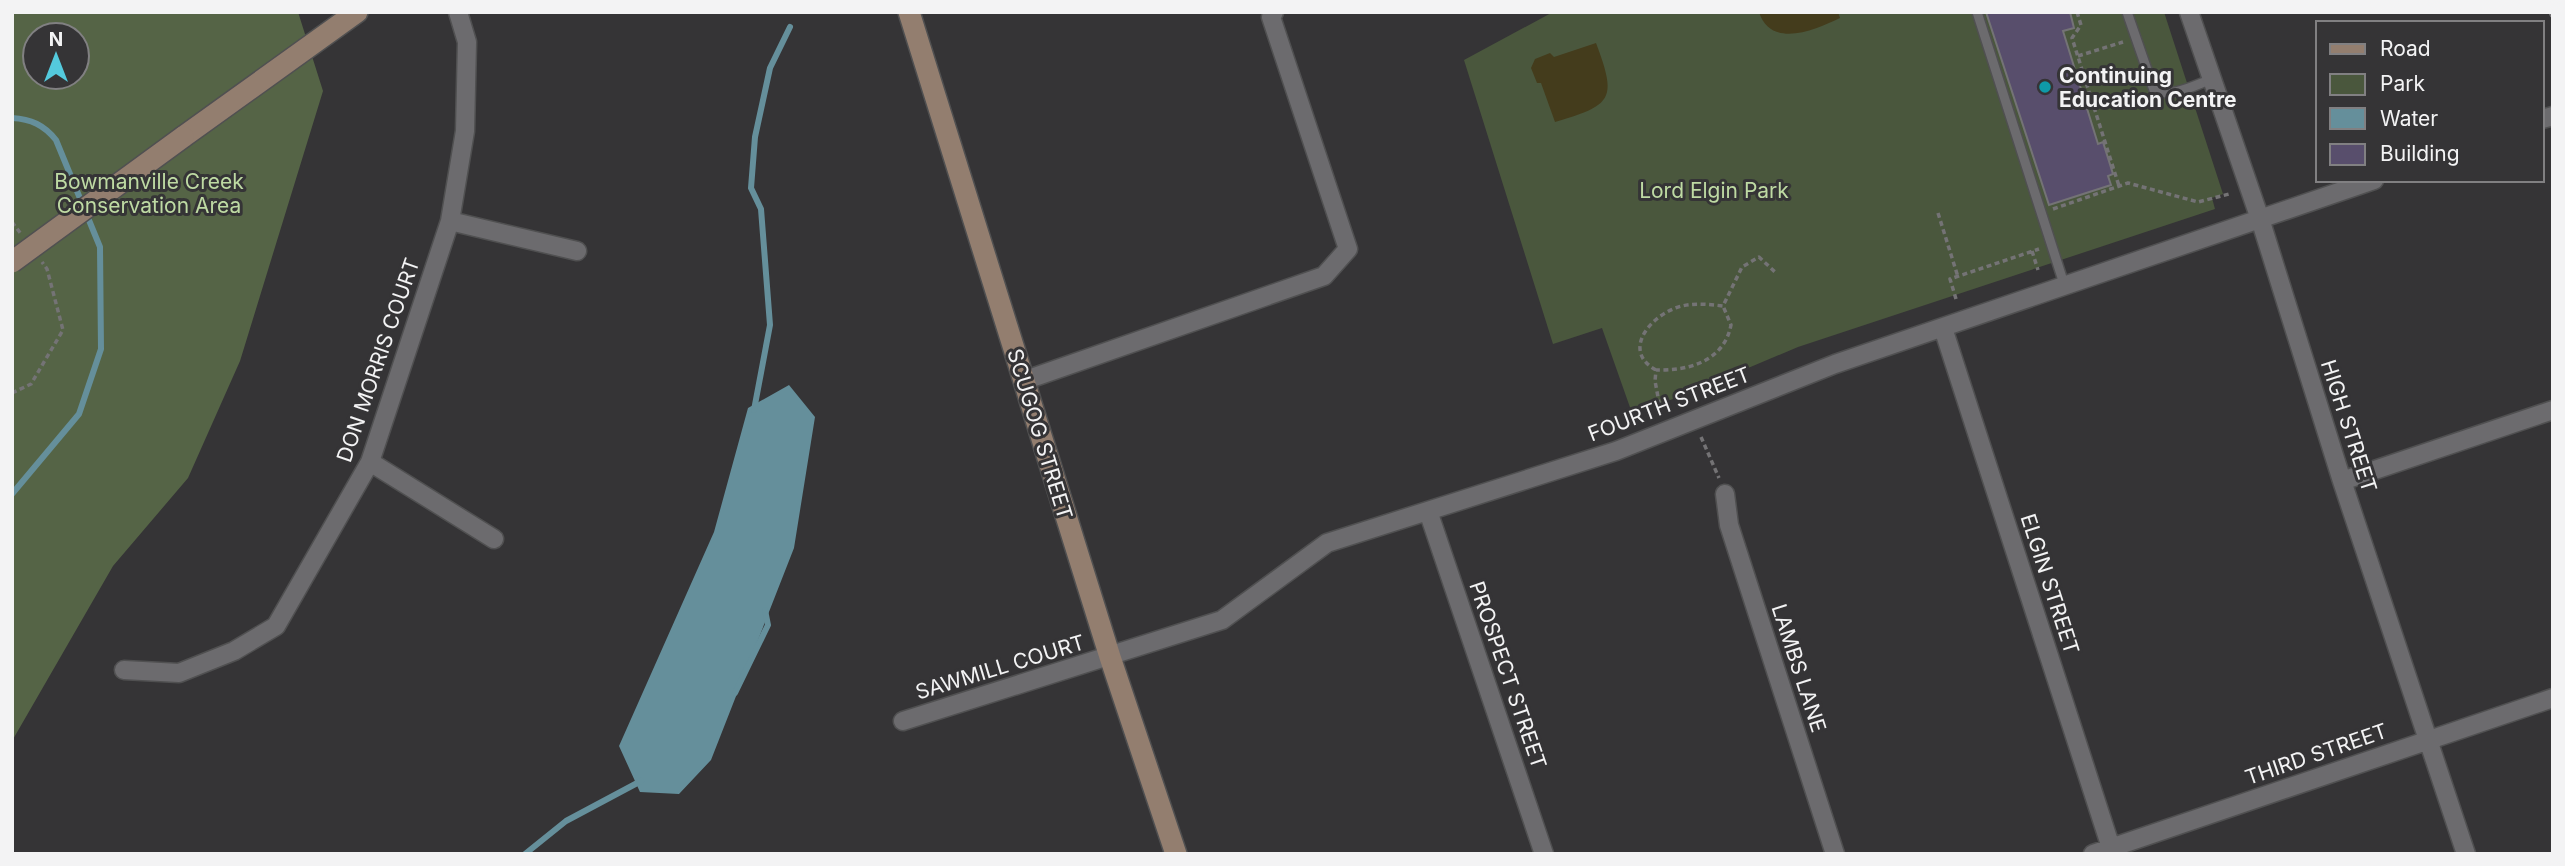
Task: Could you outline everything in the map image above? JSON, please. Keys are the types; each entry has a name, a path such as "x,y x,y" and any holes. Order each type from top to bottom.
{"street":[{"path":"12,262 357,12"},
{"name":"DON MORRIS COURT","path":"124,670 179,673 234,650 276,626 370,462 450,221 465,131 467,42 458,12"},
{"name":"SCUGOG STREET","path":"909,12 1110,657 1176,854"},
{"path":"1023,382 1324,276 1348,249 1271,17 1274,12"},
{"name":"HIGH STREET","path":"2189,12 2261,222 2342,481 2466,854"},
{"name":"FOURTH STREET","path":"1110,657 1222,620 1327,543 1667,432 1835,364 2261,222 2369,182"},
{"path":"450,221 577,251"},
{"name":"ELGIN STREET","path":"1943,328 2112,850"},
{"path":"2342,481 2553,410"},
{"path":"370,462 495,539"},
{"name":"LAMBS LANE","path":"1725,494 1728,525 1835,854"},
{"name":"PROSPECT STREET","path":"1428,512 1544,854"},
{"name":"SAWMILL COURT","path":"903,721 1110,657"},
{"name":"THIRD STREET","path":"2093,854 2112,850 2553,698"}],"lane":[{"path":"1976,12 2065,287"},
{"path":"2127,12 2154,90 2162,94 2171,93 2212,79"}],"path":[{"path":"2077,12 2081,25 2073,38 2119,187"},
{"path":"2550,12 2553,19"},
{"path":"2078,56 2124,41 2121,32"},
{"path":"2041,213 2129,183 2198,202 2229,194"},
{"path":"1938,213 1958,277"},
{"path":"12,222 26,241"},
{"path":"1956,299 1950,279 2051,244"},
{"path":"2032,251 2038,270"},
{"path":"1723,306 1694,304 1672,309 1640,338 1639,347 1644,361 1657,370 1682,369 1695,366 1717,352 1725,343 1731,325 1723,306 1736,275 1749,262 1763,258 1770,271 1775,272"},
{"path":"12,393 31,384 63,330 47,269 40,260"},
{"path":"1657,370 1657,396 1667,432"},
{"path":"1693,422 1725,494"}],"green space":[{"name":"Bowmanville Creek Conservation Area","path":"12,12 298,12 323,91 240,361 188,478 113,566 12,741"},
{"name":"Lord Elgin Park","path":"1553,12 2164,12 2223,194 2212,198 2215,209 1798,347 1682,396 1632,413 1602,328 1553,344 1464,60"}],"sand":[{"path":"1759,12 1838,12 1840,18 1807,31 1784,33 1773,31 1765,24"},
{"path":"1596,43 1607,77 1605,97 1589,110 1555,122 1541,83 1537,83 1531,68 1535,59 1550,53 1554,57"}],"water":[{"path":"789,385 815,417 794,548 711,760 679,794 640,792 619,746 714,532 748,408"}],"building":[{"name":"Continuing Education Centre","path":"1986,12 2070,12 2074,28 2063,31 2098,144 2103,142 2113,174 2108,176 2111,185 2049,205"}],"waterway":[{"path":"754,410 770,325 761,209 751,188 755,137 770,68 790,27"},
{"path":"12,118 37,124 56,140 100,247 101,349 79,414 12,494"},
{"path":"735,693 768,625 765,610"},
{"path":"525,854 566,821 641,781"}],"place":[{"name":"Continuing Education Centre","path":"2045,87"}]}
